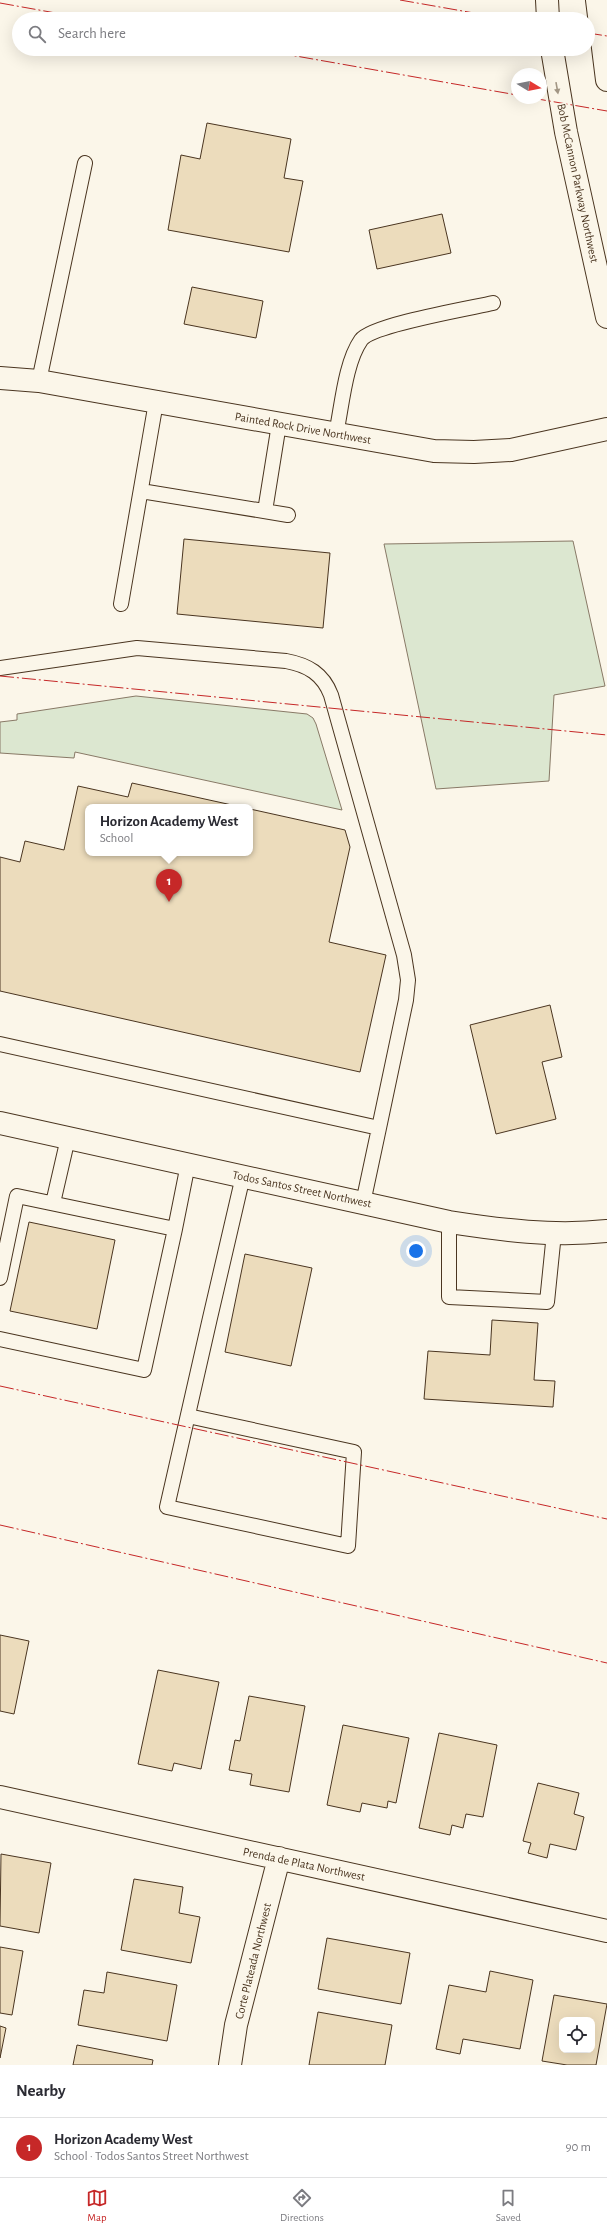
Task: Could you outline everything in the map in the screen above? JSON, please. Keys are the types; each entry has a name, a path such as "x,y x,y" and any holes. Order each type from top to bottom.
{"street":[{"path":"547,0 548,12"},
{"path":"597,0 607,80"},
{"name":"Bob McCannon Parkway Northwest","path":"553,56 566,132 602,268 607,317"},
{"name":"Painted Rock Drive Northwest","path":"0,378 39,381 434,451 474,452 511,450 607,429"},
{"name":"Todos Santos Street Northwest","path":"0,1123 449,1222 496,1229 554,1233 607,1232"},
{"name":"Prenda de Plata Northwest","path":"0,1797 607,1931"},
{"name":"Corte Plateada Northwest","path":"230,2065 236,2025 279,1858"}],"lane":[{"path":"39,381 85,163"},
{"path":"336,434 351,363 362,339 379,329 493,303"},
{"path":"121,604 156,402"},
{"path":"265,511 279,424"},
{"path":"141,492 288,515"},
{"path":"0,668 137,648 300,663 322,678 332,696 407,967 406,1000 363,1203"},
{"path":"0,1044 379,1128"},
{"path":"53,1203 68,1138"},
{"path":"0,1339 144,1370 188,1164"},
{"path":"188,1416 354,1452 348,1546 167,1507 243,1176"},
{"path":"0,1278 18,1196 174,1229"},
{"path":"449,1222 449,1297 547,1302 554,1233"}],"green space":[{"path":"573,541 605,686 554,695 549,781 436,789 384,544"},
{"path":"136,696 307,714 313,718 316,724 342,810 75,752 74,758 0,753 0,722 17,720 17,714"}],"building":[{"path":"207,123 291,139 284,178 303,181 289,252 168,230 181,155 200,159"},
{"path":"442,214 451,253 377,269 369,230"},
{"path":"192,287 263,301 256,338 184,324"},
{"path":"184,539 330,553 323,628 177,614"},
{"path":"132,783 227,804 85,804 85,856 253,856 253,810 345,830 350,847 329,942 386,955 360,1072 0,991 0,857 20,862 25,841 64,850 78,786 128,797"},
{"path":"550,1005 562,1057 542,1062 556,1119 496,1134 470,1025"},
{"path":"29,1222 115,1240 97,1329 10,1311"},
{"path":"245,1254 312,1268 291,1366 225,1352"},
{"path":"492,1320 538,1323 534,1380 555,1381 553,1407 424,1399 428,1351 490,1355"},
{"path":"0,1635 29,1641 14,1714 0,1711"},
{"path":"158,1670 219,1682 201,1769 174,1763 172,1771 138,1764"},
{"path":"249,1696 305,1706 289,1792 250,1785 252,1774 229,1770 235,1740 240,1741"},
{"path":"343,1725 409,1738 396,1803 388,1801 387,1808 362,1803 360,1812 327,1805"},
{"path":"439,1733 497,1745 483,1817 466,1814 463,1828 452,1825 450,1835 419,1828"},
{"path":"538,1783 579,1793 574,1814 584,1817 576,1850 550,1844 547,1858 528,1853 531,1843 523,1841"},
{"path":"1,1854 51,1863 39,1933 0,1926"},
{"path":"134,1879 183,1887 179,1913 200,1917 191,1963 121,1950"},
{"path":"327,1938 410,1953 401,2004 318,1989"},
{"path":"0,1947 23,1951 12,2015 0,2013"},
{"path":"490,1971 533,1980 520,2049 463,2039 460,2054 436,2049 449,1985 486,1992"},
{"path":"107,1972 177,1985 167,2041 78,2025 84,1990 104,1993"},
{"path":"554,1995 607,2004 596,2065 567,2065 542,2061"},
{"path":"318,2012 392,2025 385,2065 309,2065"},
{"path":"0,2026 6,2028 0,2058"},
{"path":"77,2045 153,2060 152,2065 73,2065"}],"power":[{"path":"400,0 468,12"},
{"path":"0,3 50,12"},
{"path":"595,34 607,36"},
{"path":"296,56 511,94"},
{"path":"547,101 607,111"},
{"path":"0,676 607,735"},
{"path":"0,1386 607,1519"},
{"path":"0,1525 607,1663"}],"place":[{"name":"Horizon Academy West","path":"169,902"}]}
